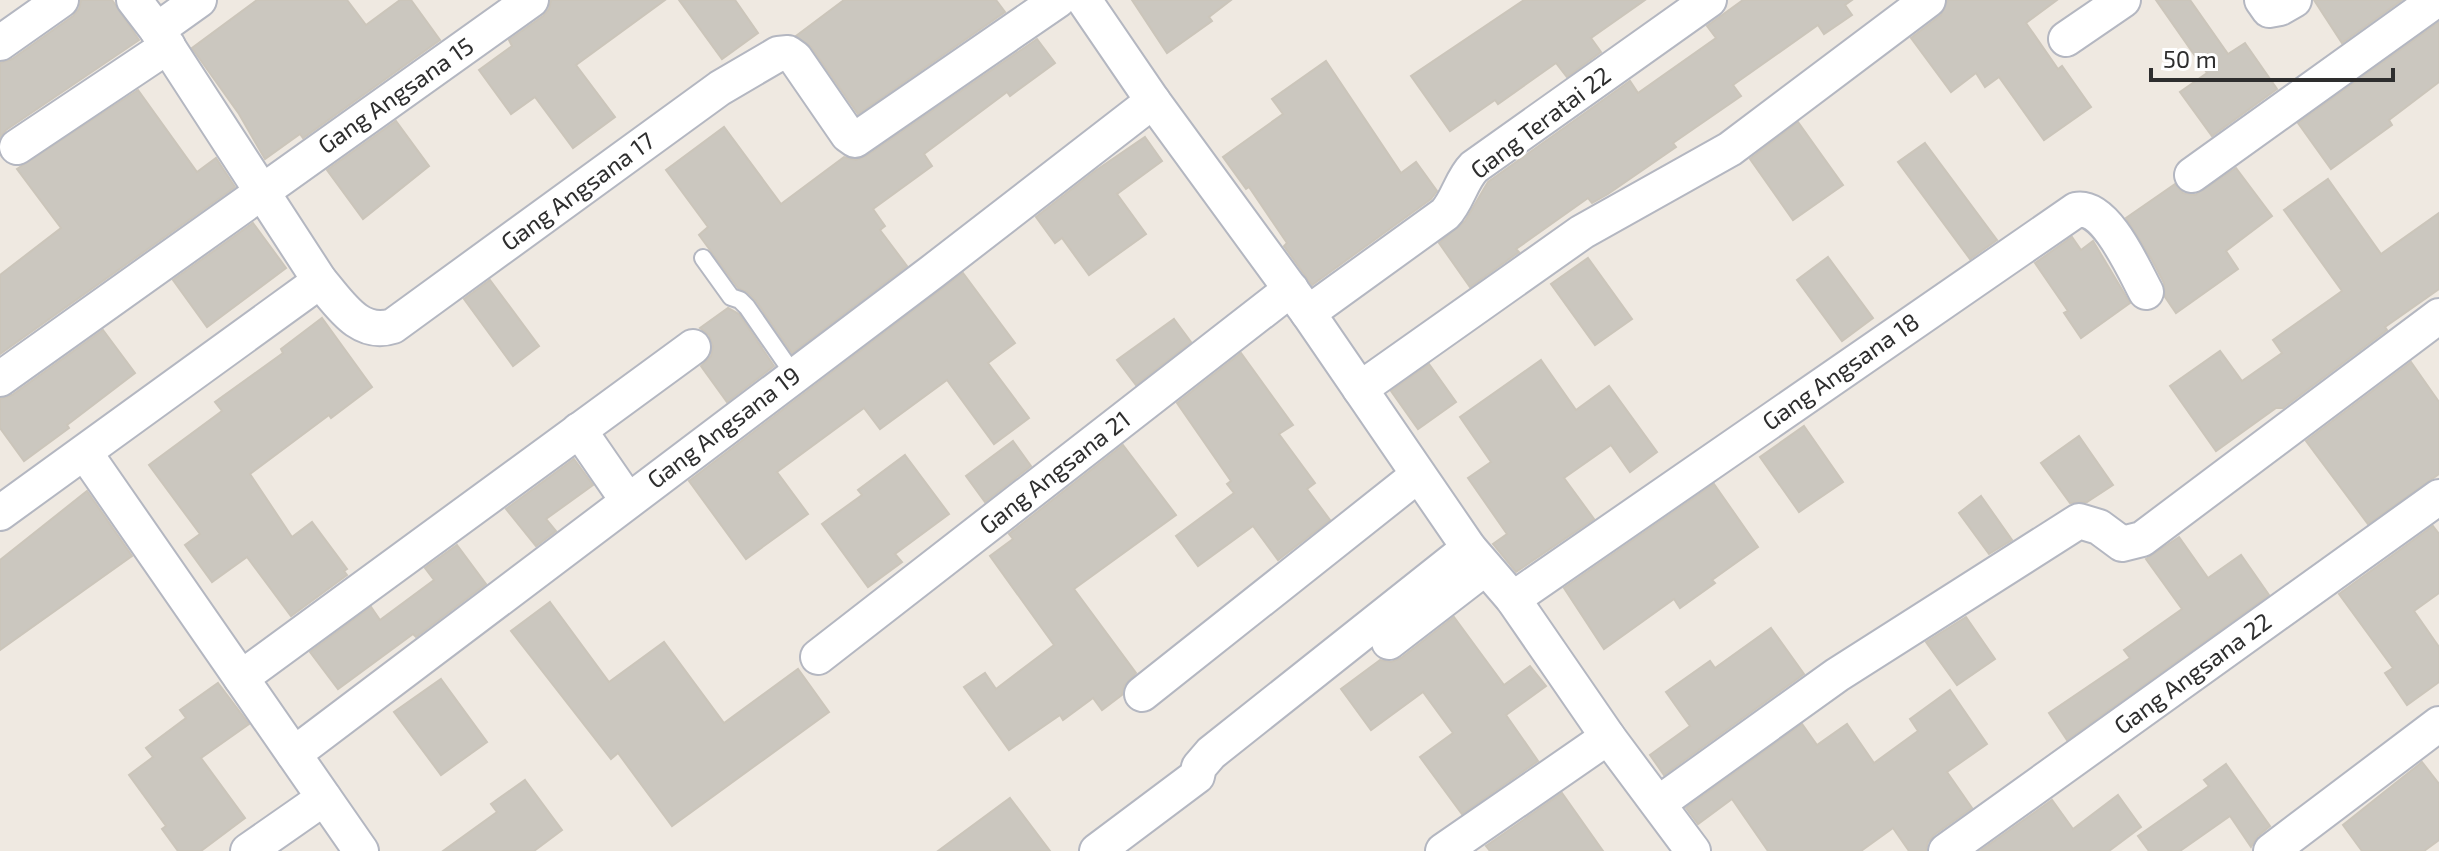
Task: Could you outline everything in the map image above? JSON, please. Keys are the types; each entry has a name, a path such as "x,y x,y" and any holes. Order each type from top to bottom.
{"street":[{"path":"0,43 61,0"},
{"path":"0,513 320,281 134,0"},
{"path":"17,147 162,38 199,0"},
{"name":"Gang Angsana 15","path":"0,379 531,0"},
{"name":"Gang Angsana 17","path":"320,281 356,322 383,329 393,326 720,88 778,54 788,53 795,58 848,135 855,140 1058,0"},
{"path":"1084,0 1153,101 1300,301 1477,558 1513,599 1608,737 1693,851"},
{"name":"Gang Teratai 22","path":"1300,301 1445,214 1453,206 1468,173 1474,167 1709,0"},
{"path":"1360,389 1582,232 1730,149 1928,0"},
{"path":"2066,39 2123,0"},
{"path":"2262,0 2269,10 2294,0"},
{"path":"2192,175 2436,0"},
{"name":"Gang Angsana 19","path":"294,754 1153,101"},
{"name":"Gang Angsana 18","path":"1513,599 2076,210 2084,209 2095,214 2114,234 2146,292"},
{"name":"Gang Angsana 21","path":"818,657 1300,301"},
{"path":"1659,803 1837,675 2079,521 2099,527 2122,544 2142,539 2439,316"},
{"path":"241,678 693,347"},
{"path":"579,430 628,501"},
{"path":"85,453 361,851"},
{"path":"1142,694 1418,475"},
{"name":"Gang Angsana 22","path":"1946,851 2439,497"},
{"path":"1097,851 1197,776 1199,767 1211,753 1477,558"},
{"path":"2271,851 2439,724"},
{"path":"1443,851 1608,737"},
{"path":"248,851 324,798"}],"lane":[{"path":"703,258 731,297 747,307 794,375"}],"building":[{"path":"81,0 112,0 139,40 0,137 0,63 12,59 73,16"},
{"path":"257,0 347,0 366,25 400,0 411,0 440,40 303,138 300,134 265,159 239,114 192,48"},
{"path":"551,0 665,0 576,65 615,117 573,148 535,97 511,114 479,70 512,46 509,40 543,16"},
{"path":"679,0 735,0 758,33 722,59"},
{"path":"844,0 996,0 1005,12 858,114 811,47 796,36"},
{"path":"1132,0 1231,0 1209,17 1212,21 1167,53"},
{"path":"1524,0 1645,0 1591,38 1601,52 1567,77 1556,63 1498,104 1495,100 1450,131 1411,76"},
{"path":"1743,0 1852,0 1845,5 1852,15 1824,34 1818,25 1733,85 1741,96 1673,143 1676,147 1608,194 1592,203 1588,198 1516,249 1519,252 1470,287 1439,243 1465,221 1488,182 1630,81 1638,93 1716,38 1707,26"},
{"path":"1948,0 2057,0 2026,23 2058,69 2062,66 2091,107 2044,140 1999,77 1985,87 1976,73 1951,92 1911,38 1941,15"},
{"path":"2156,0 2190,0 2228,54 2245,43 2277,89 2212,136 2180,92 2207,73"},
{"path":"2314,0 2402,0 2342,43"},
{"path":"2439,22 2439,82 2389,120 2392,125 2331,169 2298,123"},
{"path":"1037,39 1055,63 1010,96 1007,92 924,154 932,166 873,209 885,226 880,230 907,266 792,353 756,301 738,288 699,235 708,227 666,170 724,127 781,204 844,157 856,160 866,156"},
{"path":"1326,61 1401,173 1416,162 1437,191 1431,199 1312,285 1284,246 1287,243 1249,187 1246,189 1223,157 1283,114 1272,99"},
{"path":"138,90 197,172 216,158 235,187 0,354 0,275 61,228 17,169"},
{"path":"396,121 429,166 363,219 327,170"},
{"path":"1798,122 1843,185 1793,220 1750,159"},
{"path":"1145,137 1162,161 1117,194 1146,234 1089,275 1062,238 1055,243 1036,217"},
{"path":"1925,143 1997,240 1970,259 1898,162"},
{"path":"2236,168 2272,216 2226,251 2238,269 2176,313 2165,297 2164,283 2152,260 2126,218 2175,184 2183,193 2195,195"},
{"path":"2328,179 2381,254 2439,213 2439,289 2385,327 2387,330 2283,408 2276,408 2216,451 2170,386 2220,351 2242,381 2282,353 2273,340 2342,291 2284,210"},
{"path":"253,223 286,268 207,327 173,280"},
{"path":"2072,237 2081,250 2093,241 2130,303 2081,338 2064,313 2068,311 2035,263"},
{"path":"1828,257 1873,318 1842,341 1797,280"},
{"path":"1588,258 1632,319 1595,345 1551,284"},
{"path":"963,273 1015,343 988,363 1029,418 994,444 947,380 880,429 864,408 777,472 808,514 746,559 689,481"},
{"path":"490,280 539,346 513,366 464,299"},
{"path":"728,308 739,314 774,366 727,402 701,366 711,356 713,346 709,335 700,328"},
{"path":"322,318 372,387 250,474 292,537 312,522 347,569 344,571 347,575 291,616 247,557 212,582 185,545 200,534 149,465 222,411 215,402 283,353 281,349"},
{"path":"1174,319 1191,342 1136,385 1117,360"},
{"path":"103,330 135,373 24,461 0,428 0,399 12,395"},
{"path":"1241,353 1293,425 1279,434 1315,483 1307,489 1330,520 1278,560 1253,526 1198,566 1176,536 1234,493 1227,484 1231,481 1177,403"},
{"path":"1541,360 1576,410 1609,386 1657,452 1630,472 1611,445 1564,478 1594,519 1516,572 1493,544 1507,534 1468,478 1491,462 1460,417"},
{"path":"2411,362 2439,402 2439,474 2368,524 2306,441"},
{"path":"1429,364 1456,402 1418,429 1391,391"},
{"path":"1804,426 1843,482 1799,512 1760,457"},
{"path":"2079,436 2113,485 2087,502 2070,503 2041,463"},
{"path":"1013,441 1031,466 985,502 966,476"},
{"path":"1123,445 1176,515 1074,589 1136,673 1124,686 1122,695 1102,710 1093,698 1063,720 1060,715 1009,750 964,687 985,673 996,689 1054,645 990,556 1013,539 1009,534"},
{"path":"905,455 949,514 895,554 902,562 868,587 822,524 862,495 858,490"},
{"path":"574,459 593,485 546,519 556,531 536,546 506,509"},
{"path":"1714,484 1758,547 1680,608 1674,599 1604,649 1564,588"},
{"path":"87,491 132,556 0,650 0,560"},
{"path":"1981,496 2012,540 1989,554 1959,513"},
{"path":"2433,526 2439,534 2439,593 2414,611 2439,647 2439,682 2407,705 2385,673 2393,668 2339,594"},
{"path":"2179,537 2208,578 2241,555 2269,595 2067,740 2049,713 2130,658 2124,650 2182,609 2146,559"},
{"path":"457,545 486,584 416,637 413,634 338,689 310,652 371,607 380,620 434,580 425,568"},
{"path":"550,602 609,682 664,642 724,723 798,669 829,712 672,826 618,753 611,759 511,631"},
{"path":"1454,617 1504,685 1530,666 1546,686 1506,715 1538,761 1462,814 1420,757 1453,733 1423,692 1371,730 1341,689 1380,660 1391,662 1401,658"},
{"path":"1966,617 1995,659 1957,685 1926,642"},
{"path":"1771,628 1804,674 1664,775 1650,755 1690,726 1666,692 1710,661 1715,668"},
{"path":"441,679 487,742 441,775 394,712"},
{"path":"218,683 249,724 201,758 245,818 201,851 178,851 162,829 166,826 129,775 153,757 146,748 186,718 180,710"},
{"path":"1950,690 1987,744 1947,772 1972,808 1934,835 1926,851 1909,851 1893,828 1861,851 1768,851 1732,799 1698,824 1686,808 1802,724 1817,745 1847,724 1874,763 1918,731 1910,719"},
{"path":"2422,762 2439,784 2439,840 2424,851 2362,851 2343,825"},
{"path":"2226,764 2270,826 2251,847 2230,816 2180,851 2149,851 2138,836 2209,786 2204,780"},
{"path":"525,780 562,830 534,851 443,851 497,812 491,804"},
{"path":"1562,793 1603,851 1490,851 1486,846"},
{"path":"2118,795 2141,827 2109,851 1980,851 2052,800 2073,829"},
{"path":"1010,798 1050,851 938,851"}]}
